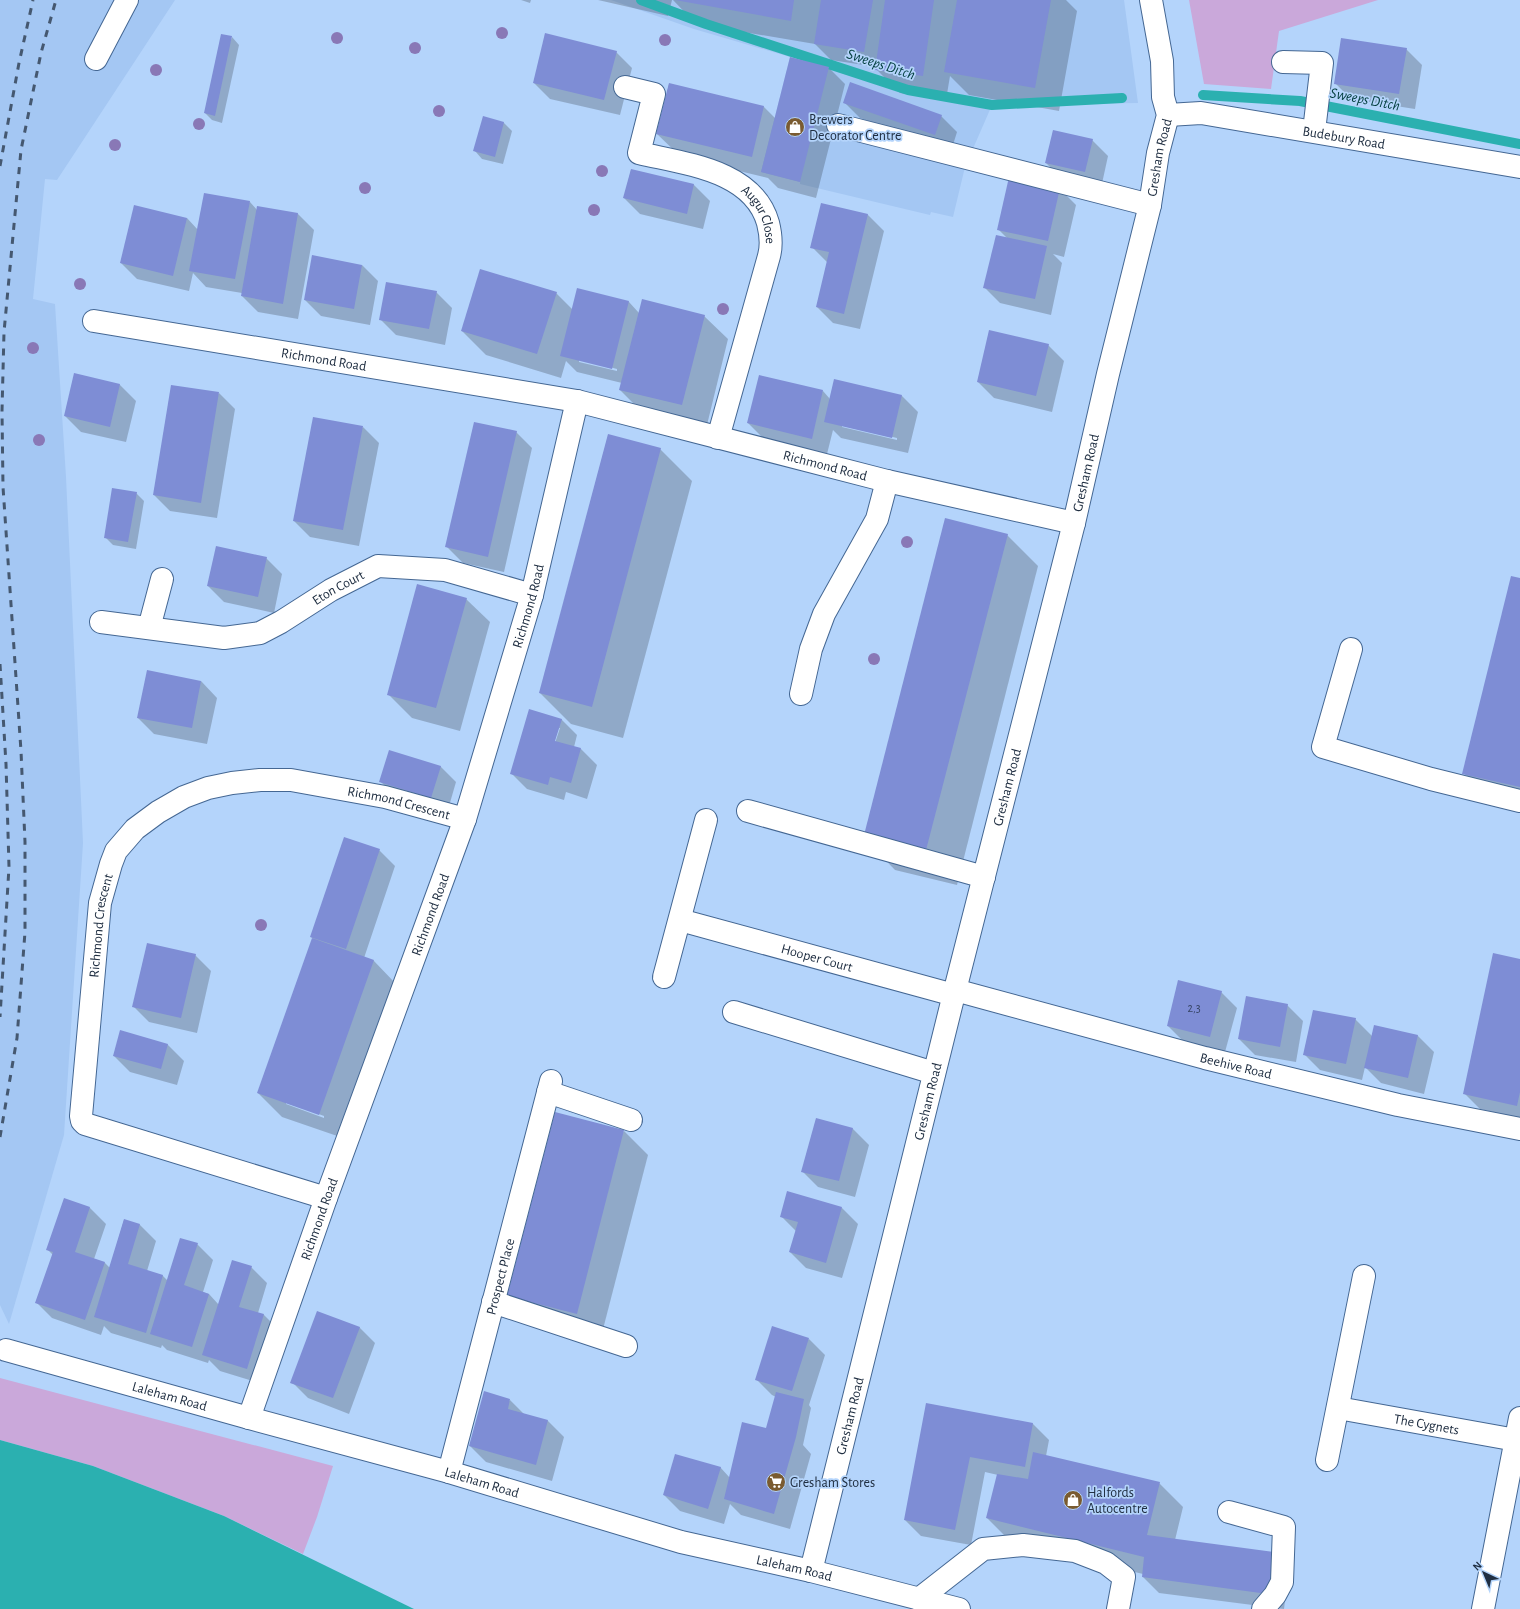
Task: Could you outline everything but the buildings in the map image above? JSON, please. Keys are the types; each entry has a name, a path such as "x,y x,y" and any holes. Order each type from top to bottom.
{"street":[{"path":"96,58 127,0"},
{"name":"Gresham Road","path":"811,1571 934,1074 1074,523 1108,374 1150,205 1158,153 1168,115 1163,97 1162,61 1151,0"},
{"path":"1284,62 1322,63 1315,126"},
{"name":"Augur Close","path":"625,87 654,94 639,153 708,169 730,178 745,188 756,199 764,212 770,230 771,246 769,256 718,438"},
{"name":"Budebury Road","path":"1168,115 1202,113 1315,126 1520,167"},
{"path":"838,125 1150,205"},
{"name":"Richmond Road","path":"94,321 577,401 887,481 1074,523"},
{"name":"Richmond Road","path":"249,1418 326,1198 465,819 532,595 577,401"},
{"path":"801,694 811,649 824,614 877,519 887,481"},
{"name":"Eton Court","path":"101,622 224,638 260,633 281,622 330,590 378,566 445,570 532,595"},
{"path":"149,628 162,579"},
{"path":"1351,649 1323,747 1431,779 1520,801"},
{"name":"Richmond Crescent","path":"326,1198 86,1124 82,1121 81,1116 100,903 111,864 116,851 135,829 158,812 184,798 208,788 232,782 291,780 385,797 465,819"},
{"path":"748,811 984,877"},
{"path":"664,977 706,820"},
{"name":"Hooper Court","path":"680,920 955,993"},
{"name":"Beehive Road","path":"955,993 1205,1058 1398,1105 1520,1129"},
{"path":"734,1012 934,1074"},
{"name":"Prospect Place","path":"449,1472 549,1087 631,1120"},
{"path":"1327,1460 1364,1276"},
{"path":"493,1302 626,1346"},
{"name":"Laleham Road","path":"6,1350 449,1472 681,1542 811,1571 928,1603 959,1609"},
{"name":"The Cygnets","path":"1338,1408 1516,1440"},
{"path":"1483,1609 1520,1418"},
{"path":"1229,1512 1284,1527 1282,1582 1275,1595 1263,1609"},
{"path":"928,1603 983,1549 1023,1545 1075,1551 1106,1563 1124,1577 1118,1609"}],"shaded area":[{"path":"0,0 175,0 57,180 45,179 33,299 55,304 66,477 83,843 64,1135 9,1324 0,1305"},
{"path":"611,0 1124,0 1138,103 992,105 965,167 953,217 931,212 930,215 800,184 800,182 761,172 790,57 694,29"},
{"path":"1189,0 1378,0 1279,31 1271,89 1204,84"},
{"path":"0,1378 333,1466 317,1517 303,1554 224,1516 93,1466 0,1440"},
{"path":"0,1440 93,1466 224,1516 414,1609 0,1609"}],"waterway":[{"name":"Sweeps Ditch","path":"641,0 706,24 908,90 992,105 1122,98"},
{"name":"Sweeps Ditch","path":"1203,95 1300,101 1520,144"}],"railway":[{"path":"0,166 19,63 33,0"},
{"path":"0,1137 17,1038 25,932 25,842 21,751 3,487 2,411 4,332 21,150 41,53 56,0"},
{"path":"0,664 6,764 9,867 0,1017"}],"place":[{"name":"Brewers Decorator Centre","path":"795,127"},
{"name":"Gresham Stores","path":"776,1482"},
{"name":"Halfords Autocentre","path":"1073,1500"}]}
